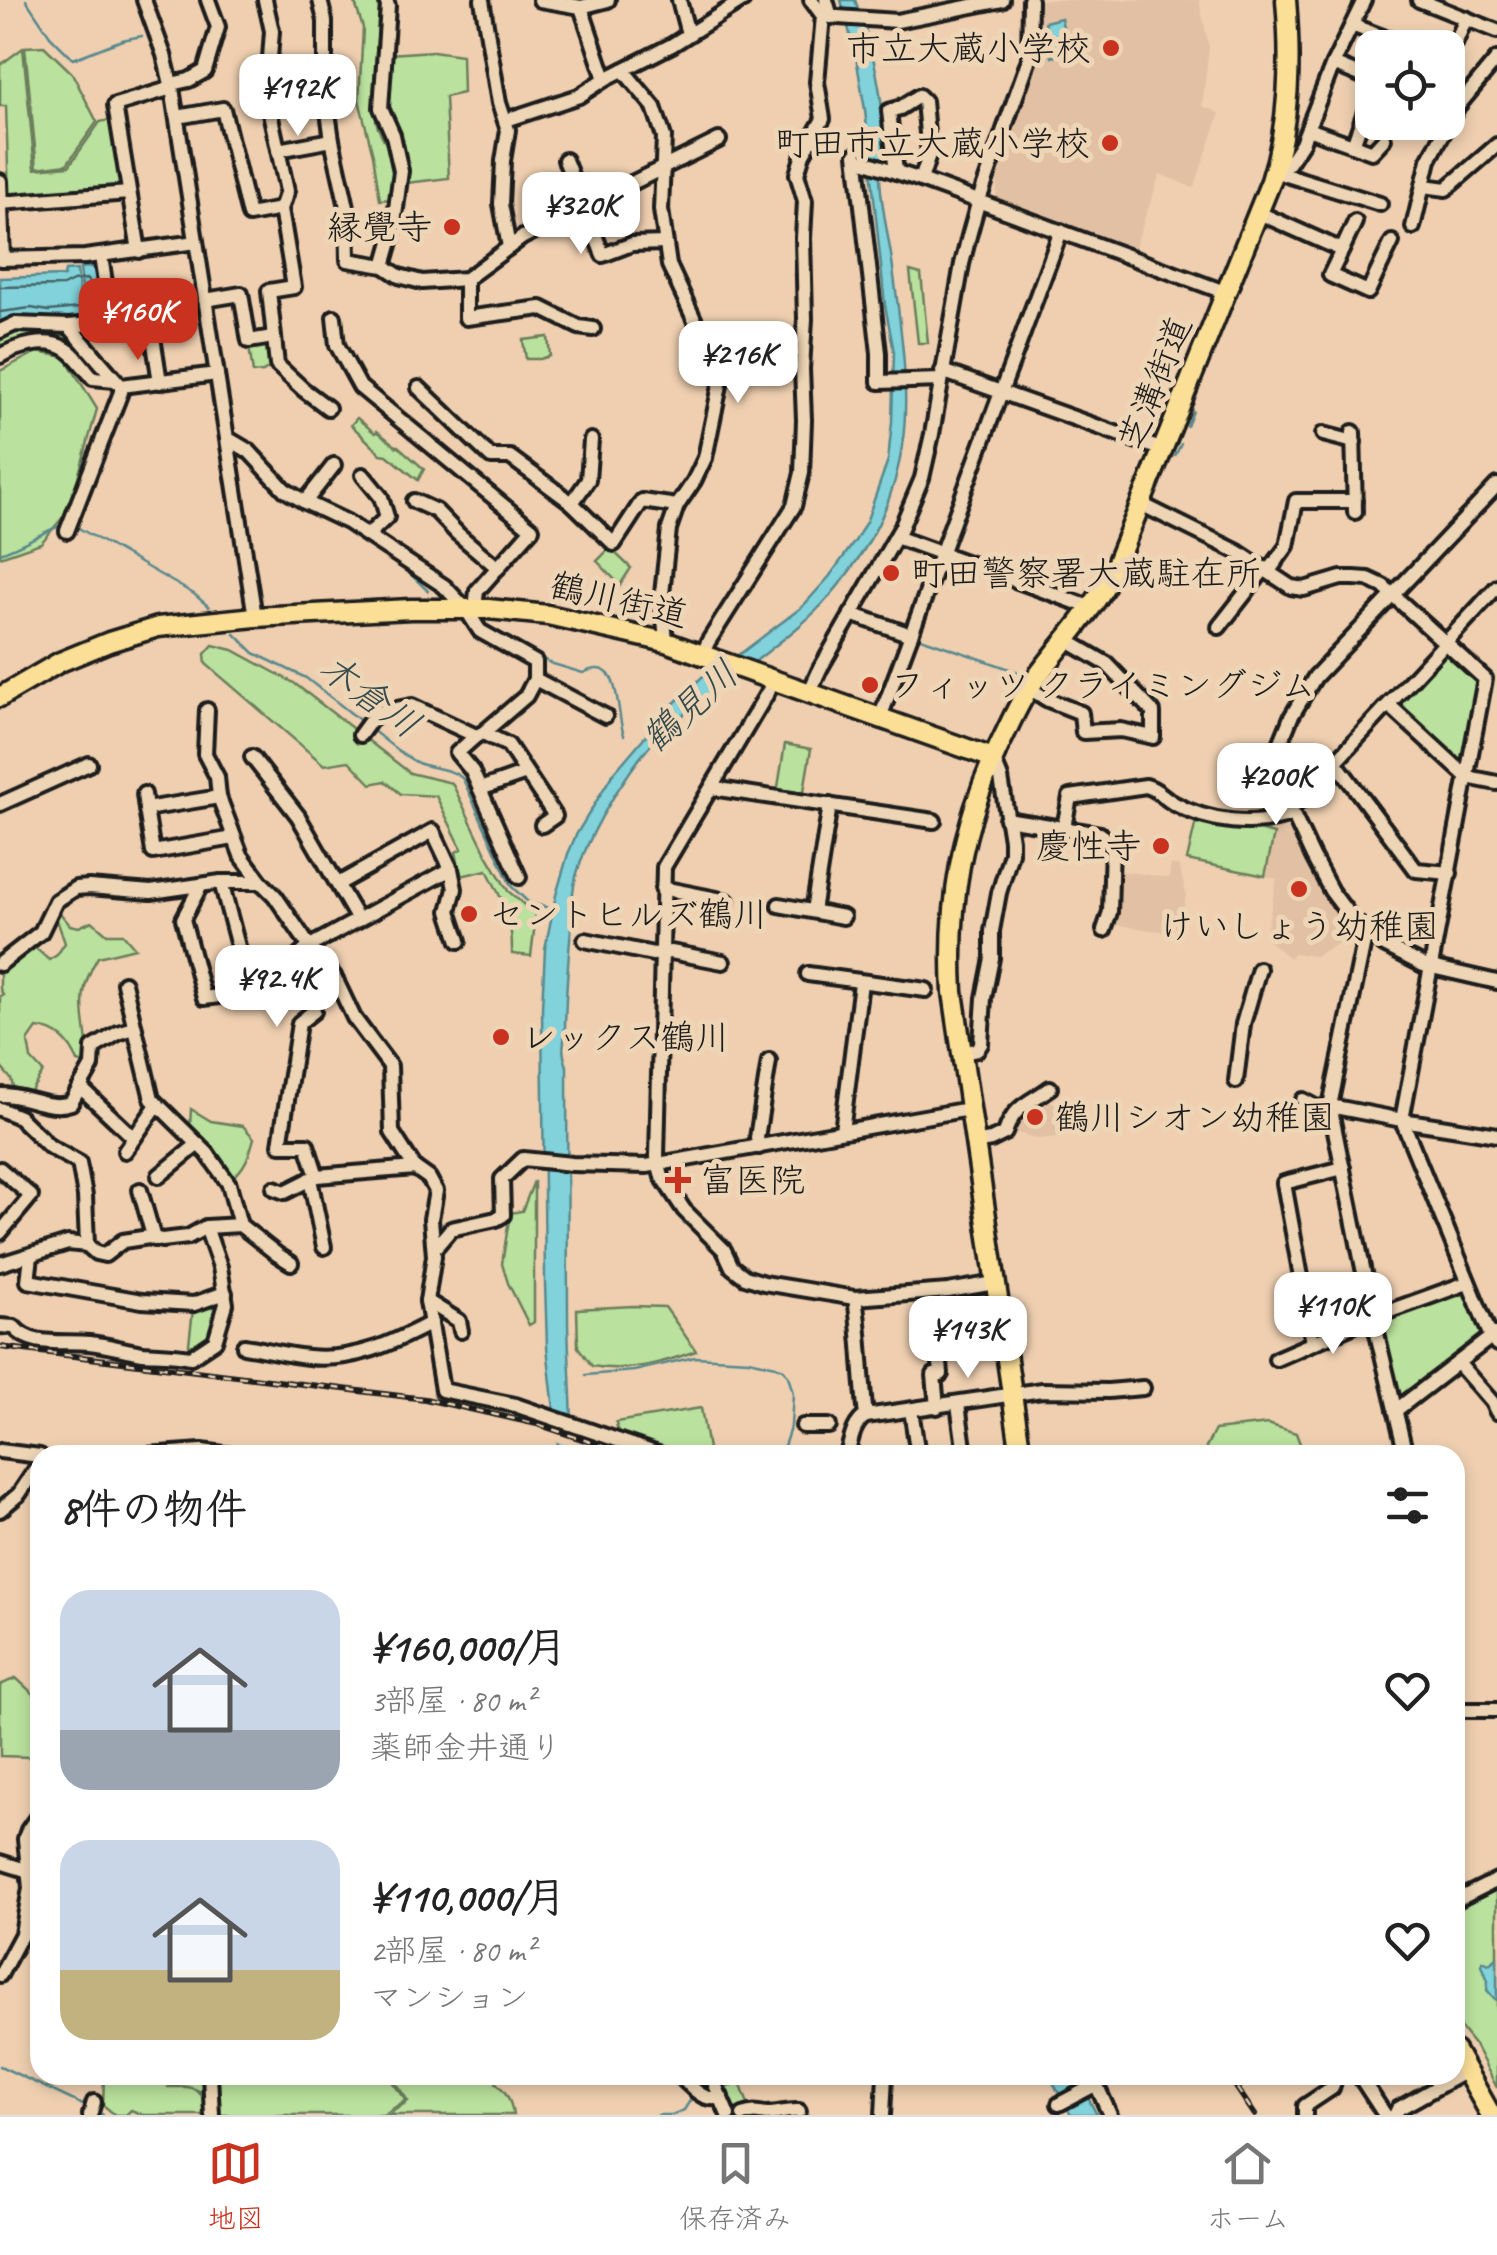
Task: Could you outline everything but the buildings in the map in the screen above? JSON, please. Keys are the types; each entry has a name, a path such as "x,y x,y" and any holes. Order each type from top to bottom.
{"main road":[{"name":"芝溝街道","path":"993,758 1029,688 1106,586 1258,213 1274,171 1288,94 1286,0"},
{"name":"鶴川街道","path":"0,697 60,662 158,627 256,617 470,608 548,614 666,642 993,758"},
{"path":"993,758 967,827 954,897 952,965 961,1053 1019,1445"},
{"path":"1466,2071 1490,2115"}],"street":[{"path":"144,0 172,86 256,617"},
{"path":"139,250 115,104 205,71 218,27 208,0"},
{"path":"264,0 272,31 268,99 286,191 281,210 294,286 268,291 277,366 328,408"},
{"path":"320,0 325,21 325,91 347,207 348,260 384,266 400,276 422,282 466,279 509,247 719,140"},
{"path":"384,266 401,171 381,108 386,0"},
{"path":"482,0 508,130 502,204 509,247"},
{"path":"540,0 581,7 608,0"},
{"path":"680,0 688,34"},
{"path":"506,120 580,96 743,0"},
{"path":"811,0 830,17 897,21 1002,0"},
{"path":"710,657 708,642 794,506 802,473 804,201 797,174 822,119 816,82 830,17 826,0"},
{"path":"810,693 896,537 922,478 962,264 979,200 1030,58 1030,0"},
{"path":"1274,171 1288,163 1308,128 1332,64 1364,0"},
{"path":"1418,0 1497,31"},
{"path":"581,7 604,79"},
{"path":"1461,30 1466,18"},
{"path":"1354,26 1365,30"},
{"path":"1413,227 1429,160 1458,106 1497,60"},
{"path":"1332,64 1355,73"},
{"path":"623,70 654,106 664,138 661,210 669,265 719,373 720,385 704,458 668,529 662,594 666,642"},
{"path":"894,171 889,111 918,96 924,101 929,155 921,180"},
{"path":"177,118 224,109 249,215 281,210"},
{"path":"1308,128 1372,152 1382,140"},
{"path":"1353,145 1355,139"},
{"path":"278,150 332,140"},
{"path":"1424,186 1446,189 1497,145"},
{"path":"1164,450 942,376 880,382 858,158 1227,293"},
{"path":"565,160 603,256 632,244 665,242"},
{"path":"1274,171 1380,204"},
{"path":"0,182 1,259 101,256 196,242"},
{"path":"0,202 130,193"},
{"path":"1258,213 1342,250"},
{"path":"1355,222 1330,274 1366,297 1392,242"},
{"path":"880,718 1061,231"},
{"path":"101,256 110,322"},
{"path":"466,279 466,318 541,308 579,327 593,328"},
{"path":"206,300 242,294 249,341 274,338"},
{"path":"334,316 334,349 360,388 532,529 477,591 470,608"},
{"path":"0,330 14,324 69,326 150,318 160,382"},
{"path":"68,531 121,392 118,383 69,326"},
{"path":"0,356 40,344 65,348 93,378 118,383 217,374"},
{"path":"419,388 490,458 510,457 572,502 614,544 642,501 677,506"},
{"path":"1219,627 1287,546 1296,501 1355,506 1354,437 1323,434"},
{"path":"227,438 248,451 285,490 348,522 444,586 470,608 480,631 535,662 534,679 526,696 457,753 472,771 519,877"},
{"path":"572,502 588,480 592,440"},
{"path":"305,502 334,465"},
{"path":"363,476 385,492 387,517 368,536"},
{"path":"1497,484 1315,677 1291,717 1274,759 1275,776 1292,812 1332,891 1352,918 1400,955 1431,968 1497,982"},
{"path":"414,501 436,512 498,568"},
{"path":"1141,504 1238,552 1291,586 1304,589 1341,578 1368,579 1383,586 1485,679 1402,1120 1467,1283 1495,1338 1395,1411"},
{"path":"896,537 1092,608"},
{"path":"1064,826 1070,797 1146,786 1202,815 1231,821 1272,822 1292,812 1497,588"},
{"path":"852,614 911,635"},
{"path":"1029,688 1081,713 1083,732 1121,730 1153,737 1153,712 1107,664 1066,640"},
{"path":"534,679 606,716"},
{"path":"774,680 664,867 658,1164 662,1176 684,1210 724,1250 732,1266 764,1284 855,1298 995,1283"},
{"path":"1389,705 1467,777 1497,783"},
{"path":"365,728 376,712 412,706 508,745 555,816 542,824"},
{"path":"207,710 205,754 217,777 219,796 241,855 334,976 354,1018 390,1066 392,1132 414,1168 429,1178 436,1191 428,1301 442,1390 494,1400 634,1445"},
{"path":"252,756 298,816 358,920"},
{"path":"961,1053 977,1050 981,1044 992,931 1011,853 1001,778 993,758"},
{"path":"1336,763 1416,870 1450,873"},
{"path":"0,804 90,764"},
{"path":"480,789 526,773"},
{"path":"712,788 934,821"},
{"path":"144,794 153,852 234,838"},
{"path":"146,809 219,796"},
{"path":"813,911 830,806"},
{"path":"1006,819 1100,834 1112,845 1110,912 1104,930"},
{"path":"338,884 433,831 451,869 455,888 449,911 458,941"},
{"path":"324,1247 307,1145 280,1146 299,1024 314,1011 299,956 310,946 451,869"},
{"path":"0,964 41,932 56,901 76,888 150,892 222,882 261,882"},
{"path":"200,885 184,914 183,924 204,998 250,992 222,882"},
{"path":"662,888 727,901"},
{"path":"779,905 844,916"},
{"path":"1366,932 1330,1106 1404,1445"},
{"path":"584,940 723,962"},
{"path":"1236,1081 1242,1024 1259,968"},
{"path":"808,974 926,990"},
{"path":"124,983 152,1099 198,1144 229,1184 240,1224 290,1263"},
{"path":"842,1131 861,983"},
{"path":"0,1095 30,1098 57,1108 71,1103 92,1066 93,1048 134,1028"},
{"path":"758,1146 769,1061"},
{"path":"80,1087 134,1138"},
{"path":"974,1143 1005,1133 1010,1116 1050,1088"},
{"path":"1303,1100 1318,1108 1330,1106 1497,1135"},
{"path":"126,1152 157,1105"},
{"path":"0,1109 19,1116 50,1147 79,1163 87,1245"},
{"path":"434,1248 451,1229 503,1215 502,1179 523,1159 638,1167 970,1110"},
{"path":"159,1176 198,1144"},
{"path":"274,1188 285,1192 314,1178 414,1168"},
{"path":"1312,1343 1284,1183 1343,1168"},
{"path":"0,1169 32,1196 0,1232"},
{"path":"140,1190 154,1239"},
{"path":"0,1264 68,1243 87,1245 104,1255 123,1241 188,1237 206,1227 240,1224"},
{"path":"0,1326 14,1328 21,1336 55,1343 86,1342 191,1357 215,1341 226,1304 220,1267 206,1227"},
{"path":"31,1256 28,1281 74,1291 194,1304 225,1293"},
{"path":"1276,1359 1467,1283"},
{"path":"855,1298 866,1416"},
{"path":"428,1301 459,1321 462,1331"},
{"path":"244,1346 310,1358 340,1355 386,1346 431,1323"},
{"path":"937,1407 934,1375 941,1374 939,1351"},
{"path":"1458,1364 1497,1412"},
{"path":"850,1445 856,1425 866,1416 1042,1390 1143,1388"},
{"path":"958,1404 964,1445"},
{"path":"911,1410 916,1445"},
{"path":"803,1426 829,1426"},
{"path":"0,1451 30,1457"},
{"path":"0,1510 20,1494 30,1476"},
{"path":"1465,1710 1497,1710"},
{"path":"0,1975 22,1934 30,1888 25,1838 30,1827"},
{"path":"0,1862 29,1871"},
{"path":"1465,1894 1497,1880"},
{"path":"210,2085 212,2115"},
{"path":"689,2085 712,2100 714,2085"},
{"path":"715,2085 728,2115"},
{"path":"883,2115 884,2085"},
{"path":"1060,2104 1089,2085"},
{"path":"1093,2085 1110,2115"},
{"path":"1305,2115 1305,2106 1333,2085"},
{"path":"1365,2085 1381,2109 1397,2112 1442,2085"},
{"path":"743,2115 800,2110"}],"shaded area":[{"name":"町田市立大蔵小学校","path":"1042,0 1199,0 1209,47 1202,106 1220,113 1194,188 1160,174 1134,250 996,198 998,178 1040,54"},
{"name":"けいしょう幼稚園","path":"1288,820 1328,899 1357,933 1315,956 1294,953 1289,958 1268,940 1266,932 1277,879 1266,876 1274,834"},
{"path":"1171,864 1179,866 1186,894 1179,934 1110,924 1115,870 1169,878"},
{"name":"鶴川シオン幼稚園","path":"1046,1097 1056,1105 1059,1115 1058,1137 1038,1139 1011,1131 1013,1118"}],"green space":[{"path":"354,0 377,0 379,6 373,106 394,168 392,199 380,200 359,100 363,28"},
{"path":"44,46 72,73 97,122 67,164 37,168 25,47"},
{"path":"23,48 35,169 69,166 100,122 113,119 123,188 9,198 6,106 0,106 0,65"},
{"path":"433,51 462,55 463,93 445,97 449,178 406,183 386,109 389,54"},
{"path":"910,271 921,274 928,343 918,343"},
{"path":"30,328 70,338 100,368 93,369 59,347 38,340 27,340 0,351 0,336"},
{"path":"548,337 550,356 526,359 523,340"},
{"path":"269,345 272,366 253,373 249,347"},
{"path":"37,352 65,357 97,409 69,510 41,543 0,557 0,371"},
{"path":"357,418 424,469 418,480 381,454 351,425"},
{"path":"610,548 631,568 620,585 597,561"},
{"path":"1446,642 1485,679 1467,777 1389,705"},
{"path":"213,645 233,650 294,683 410,773 452,783 508,891 536,915 531,956 512,954 506,910 487,870 461,876 456,852 462,849 436,796 401,794 385,781 371,784 349,761 324,765 206,664 205,654"},
{"path":"785,744 811,749 803,797 777,793"},
{"path":"1196,821 1274,834 1265,876 1187,860"},
{"path":"60,913 70,925 79,927 92,921 107,934 123,934 135,948 98,957 90,972 83,999 88,1065 78,1062 72,1049 57,1035 37,1028 28,1041 31,1059 43,1072 29,1094 14,1090 0,1066 0,971 32,945 49,960 57,955 65,943 55,914"},
{"path":"191,1109 211,1121 243,1126 254,1138 236,1175 231,1178 190,1127"},
{"path":"534,1181 534,1322 529,1325 502,1264 510,1213 522,1211"},
{"path":"1463,1290 1482,1335 1401,1398 1396,1395 1382,1332 1387,1318"},
{"path":"220,1300 209,1340 188,1352 193,1310"},
{"path":"665,1307 696,1351 645,1366 592,1366 578,1347 577,1309"},
{"path":"701,1408 707,1445 648,1445 618,1433 616,1422"},
{"path":"1268,1424 1296,1433 1300,1445 1207,1445 1215,1430"},
{"path":"16,1678 30,1691 30,1757 0,1756 0,1685"},
{"path":"1497,1882 1497,2088 1465,2033 1465,1898"},
{"path":"104,2085 395,2085 406,2100 383,2115 216,2115 215,2100 193,2089 203,2096 204,2115 144,2115 131,2110 126,2115 115,2115 103,2105"},
{"path":"397,2085 498,2085 508,2097 513,2115 388,2115 408,2101"},
{"path":"741,2085 750,2109 735,2113 724,2087"}],"water":[{"name":"鶴見川","path":"841,0 855,0 871,51 881,104 881,188 905,397 896,477 882,516 860,556 829,597 788,636 658,737 616,793 579,866 574,888 563,1051 567,1066 572,1445 558,1445 547,1347 542,1008 545,949 556,895 576,835 612,775 647,734 646,730 702,677 802,607 829,577 867,520 888,460 894,352 856,57"},
{"path":"1061,18 1069,53 1052,57 1045,22"},
{"path":"80,268 98,270 104,313 85,318"},
{"path":"77,270 82,317 0,323 0,278 64,276 65,271"},
{"path":"1497,1958 1495,1999 1487,1990 1482,1965 1483,1961 1489,1964"},
{"path":"1054,2085 1081,2085 1097,2115 1071,2115"}],"pier":[{"path":"550,1423 577,1431 577,1445 551,1440"}],"waterway":[{"path":"26,0 50,36 73,59 142,36"},
{"path":"1258,238 1263,226"},
{"path":"1241,282 1254,248"},
{"path":"1187,426 1193,411"},
{"path":"1175,456 1181,444"},
{"name":"木倉川","path":"0,553 62,525"},
{"name":"木倉川","path":"75,526 194,594 209,607"},
{"path":"394,562 428,591"},
{"name":"鶴見川","path":"491,629 550,663 583,673 605,671 615,688 624,735"},
{"name":"木倉川","path":"235,634 254,653 306,678 361,721"},
{"path":"918,637 1021,673"},
{"name":"木倉川","path":"371,729 412,760 463,779 511,886 528,902 556,910"},
{"path":"586,1375 634,1371 695,1357 776,1366 788,1376 793,1393 791,1425 784,1445"},
{"path":"0,2066 30,2080"},
{"path":"40,2085 89,2108"},
{"path":"658,2115 684,2110 693,2096"}],"railway":[{"path":"0,1347 425,1399 537,1424 599,1445"},
{"path":"1235,2085 1255,2115"}],"place":[{"name":"市立大蔵小学校","path":"1111,48"},
{"name":"町田市立大蔵小学校","path":"1110,143"},
{"name":"縁覺寺","path":"452,227"},
{"name":"町田警察署大蔵駐在所","path":"891,573"},
{"name":"フィッツ クライミングジム","path":"870,685"},
{"name":"慶性寺","path":"1161,846"},
{"name":"けいしょう幼稚園","path":"1299,889"},
{"name":"セントヒルズ鶴川","path":"469,914"},
{"name":"レックス鶴川","path":"501,1037"},
{"name":"鶴川シオン幼稚園","path":"1035,1117"},
{"name":"富医院","path":"678,1180"}]}
